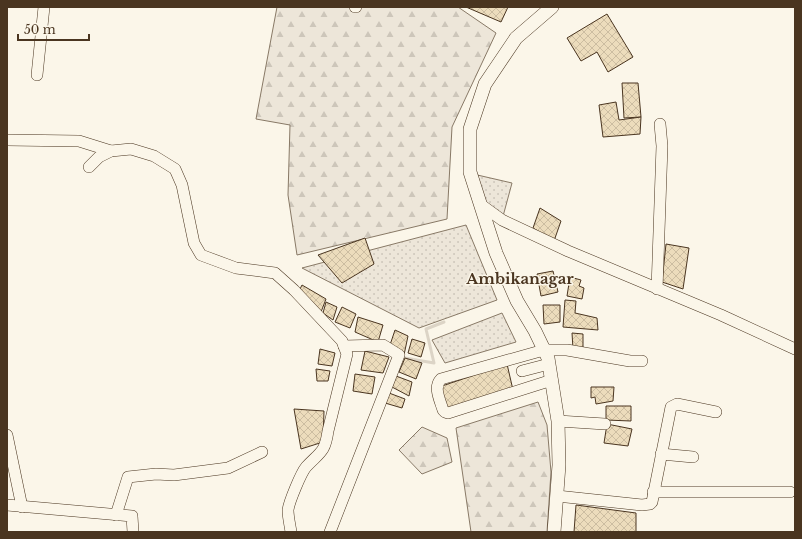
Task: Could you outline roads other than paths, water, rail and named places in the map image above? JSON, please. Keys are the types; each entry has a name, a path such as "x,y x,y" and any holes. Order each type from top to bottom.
{"main road":[{"path":"545,9 516,38 485,84 470,129 470,172 496,253 517,301 535,331 549,364 558,421 559,465 554,532"}],"street":[{"path":"37,75 44,7"},
{"path":"657,289 662,146 660,124"},
{"path":"7,140 79,141 111,151 131,149 154,156 176,169 182,185 194,243 201,254 236,268 275,273 294,290 342,340 347,354 327,444 319,456 305,468 296,487 288,509 291,532"},
{"path":"89,167 99,158 111,151"},
{"path":"480,204 509,223 568,251 795,349"},
{"path":"330,532 399,355 383,345 344,346"},
{"path":"552,380 448,413 444,411 437,388 441,379 544,350 567,350 630,361 642,361"},
{"path":"522,371 549,364"},
{"path":"557,496 647,505 652,502 670,411 673,405 676,404 716,412"},
{"path":"558,421 605,424"},
{"path":"7,435 22,507"},
{"path":"116,515 128,477 156,474 174,475 228,468 262,452"},
{"path":"661,454 694,457"},
{"path":"654,492 790,492"},
{"path":"7,505 132,516 133,532"}],"waterway":[{"path":"405,358 434,363 426,329 444,322"}],"district":[{"name":"Ambikanagar","path":"520,278"}]}
